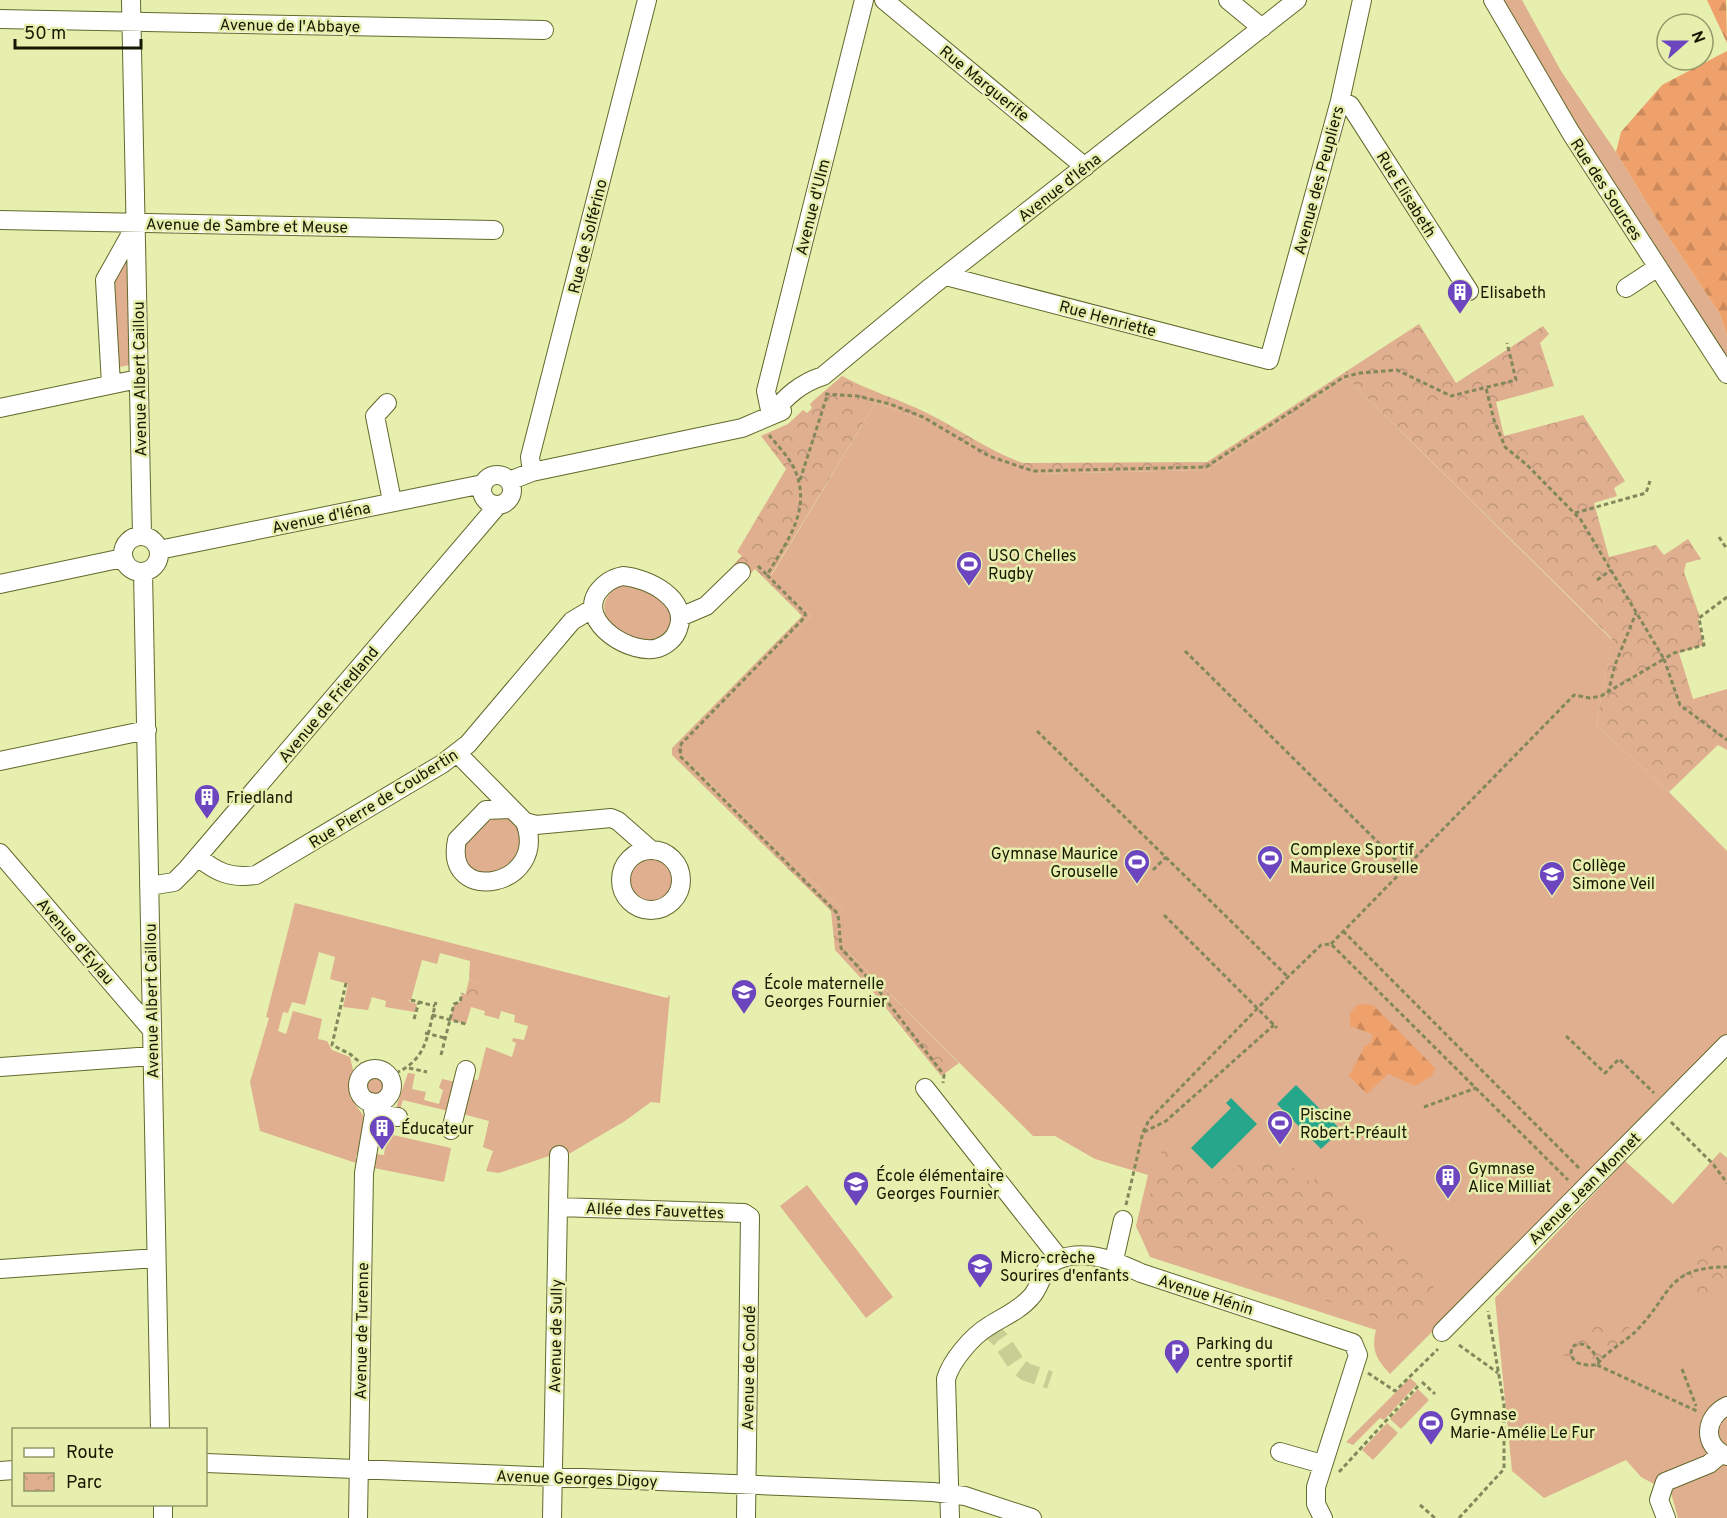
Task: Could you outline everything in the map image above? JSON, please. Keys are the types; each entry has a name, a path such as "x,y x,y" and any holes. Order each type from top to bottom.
{"street":[{"name":"Avenue Albert Caillou","path":"131,0 142,535"},
{"name":"Rue de Solférino","path":"532,472 530,457 647,0"},
{"name":"Avenue d'Ulm","path":"769,423 766,391 864,0"},
{"name":"Rue Marguerite","path":"884,0 1085,167"},
{"path":"1228,0 1262,28"},
{"name":"Avenue d'Iéna","path":"509,481 532,472 769,423 792,408 820,383 824,376 946,276 1297,0"},
{"name":"Avenue des Peupliers","path":"1269,360 1340,100 1362,0"},
{"name":"Rue des Sources","path":"1493,0 1571,133 1727,374"},
{"name":"Avenue de l'Abbaye","path":"0,19 544,30"},
{"name":"Rue Elisabeth","path":"1340,100 1350,105 1469,291"},
{"name":"Avenue de Sambre et Meuse","path":"0,220 494,230"},
{"name":"Avenue Albert Caillou","path":"111,384 105,280 136,223"},
{"path":"1626,288 1658,267"},
{"name":"Rue Henriette","path":"946,276 1269,360"},
{"path":"0,408 138,379"},
{"path":"387,403 375,416 392,501"},
{"path":"498,475 509,481 512,490 509,499 498,505 485,499 483,484 489,477 498,475"},
{"name":"Avenue d'Iéna","path":"159,550 483,484"},
{"name":"Avenue de Friedland","path":"148,886 174,882 198,857 498,505"},
{"path":"142,535 155,542 159,550 158,562 143,572 133,570 123,558 127,542 142,535"},
{"path":"0,584 123,558"},
{"name":"Avenue Albert Caillou","path":"143,572 160,1428"},
{"path":"592,609 596,622 603,629 633,645 647,649 658,648 669,642 676,633 680,617 706,606 741,572"},
{"name":"Rue Pierre de Coubertin","path":"198,857 220,873 239,877 261,873 458,754 572,621 592,609 600,589 610,580 624,576 639,579 669,595 674,600 680,617"},
{"path":"0,761 147,730"},
{"path":"458,754 525,822 536,825 611,818 618,821 651,850"},
{"path":"510,809 486,810 457,840 458,863 470,878 478,882 494,883 510,875 529,851 529,834 525,822"},
{"name":"Avenue d'Eylau","path":"0,853 151,1029"},
{"name":"Avenue Jean Monnet","path":"1441,1339 1487,1286 1727,1044"},
{"path":"0,1067 152,1056"},
{"path":"372,1108 390,1093 389,1076 380,1070 369,1070 360,1077 358,1087 362,1097 372,1108 398,1117"},
{"path":"451,1130 466,1070"},
{"path":"925,1088 1059,1258 1047,1267 1030,1299 981,1332 949,1368 946,1379 950,1518"},
{"name":"Avenue de Turenne","path":"358,1518 364,1173 372,1108"},
{"name":"Avenue de Sully","path":"552,1518 558,1155"},
{"name":"Allée des Fauvettes","path":"558,1207 744,1213 750,1217"},
{"name":"Avenue de Condé","path":"746,1518 750,1217"},
{"path":"1114,1260 1123,1220"},
{"name":"Avenue Hénin","path":"1059,1258 1094,1256 1114,1260 1141,1274 1349,1340 1356,1347 1357,1360"},
{"path":"0,1269 156,1258"},
{"path":"1316,1341 1357,1360 1330,1469 1315,1499 1323,1518"},
{"path":"1666,1518 1659,1500 1665,1482 1709,1464 1724,1455 1715,1448 1708,1433 1712,1418 1727,1406"},
{"path":"1280,1452 1330,1469"},
{"name":"Avenue Georges Digoy","path":"207,1463 949,1493 1032,1518"}],"path":[{"path":"938,1105 944,1075 876,987 841,948 838,914 680,756 681,744 805,617 805,613 767,575 798,523 799,482 827,396 857,396 890,404 923,417 989,456 1033,471 1206,467 1344,377 1360,373 1397,370 1451,396 1516,380 1507,343"},
{"path":"1486,388 1494,420 1505,447 1575,513 1664,659 1680,705 1727,740"},
{"path":"769,423 799,482"},
{"path":"1575,513 1646,493 1650,481"},
{"path":"1719,537 1727,549"},
{"path":"1598,580 1611,570"},
{"path":"1123,1220 1143,1132 1149,1120 1321,945 1331,944 1574,695 1590,698 1608,693 1674,653 1704,645 1699,618 1727,597"},
{"path":"1608,693 1615,665 1636,613"},
{"path":"1185,651 1404,868"},
{"path":"1037,731 1288,977"},
{"path":"1153,870 1166,857"},
{"path":"1143,1132 1166,1121 1275,1026 1164,915"},
{"path":"1343,931 1585,1186"},
{"path":"1331,944 1476,1088 1585,1186"},
{"path":"346,983 332,1045 350,1054 369,1070"},
{"path":"441,1055 454,1004 460,1002 462,993"},
{"path":"389,1076 409,1068 422,1052 435,1004 411,1000"},
{"path":"414,1019 421,1001"},
{"path":"432,1015 466,1024"},
{"path":"426,1033 446,1038"},
{"path":"1566,1036 1605,1073 1619,1059 1727,1183"},
{"path":"409,1068 427,1072"},
{"path":"1425,1107 1476,1088"},
{"path":"1712,1418 1598,1363 1585,1345 1580,1343 1572,1347 1571,1353 1575,1361 1581,1365 1598,1363 1642,1324 1662,1296 1681,1276 1698,1269 1727,1267"},
{"path":"1459,1518 1504,1468 1504,1405 1488,1315 1487,1286"},
{"path":"1357,1360 1395,1390 1441,1339"},
{"path":"1459,1345 1497,1373"},
{"path":"1682,1369 1696,1406"},
{"path":"1422,1382 1435,1394"},
{"path":"1330,1469 1418,1386"},
{"path":"1504,1468 1509,1473"},
{"path":"1420,1506 1435,1518"}],"green space":[{"path":"1503,0 1522,0 1561,71 1720,314 1727,336 1727,360 1582,138"},
{"path":"1707,0 1726,0 1727,43 1715,17 1715,12 1713,12"},
{"path":"1727,51 1727,336 1720,314 1659,223 1616,152 1621,132 1662,85 1687,72 1715,72 1715,57"},
{"path":"128,256 130,365 119,367 115,294 110,294 111,276"},
{"path":"1419,324 1456,383 1543,326 1549,334 1540,343 1554,386 1496,402 1504,436 1583,415 1625,481 1614,488 1617,496 1594,503 1609,557 1656,545 1664,555 1688,539 1701,559 1686,563 1684,572 1700,617 1698,622 1704,645 1679,653 1693,699 1727,689 1727,750 1718,745 1669,792 1596,725 1612,639 1347,378 1207,470 1030,474 987,458 922,420 876,402 771,575 811,616 682,747 681,755 843,911 843,947 959,1063 941,1076 869,987 835,950 831,911 672,755 672,748 802,616 755,569 747,577 734,564 742,556 737,552 786,469 761,436 788,424 803,410 807,413 812,408 810,404 842,376 927,413 1023,463 1207,462"},
{"name":"Complexe Sportif Maurice Grouselle","path":"1347,378 1612,640 1596,725 1669,792 1727,851 1727,1036 1390,1374 1376,1354 1374,1343 1376,1330 1150,1257 1136,1226 1148,1175 1095,1159 1055,1136 1033,1136 843,947 843,911 681,755 681,747 811,616 771,576 876,402 922,420 1030,474 1207,470"},
{"path":"623,584 646,590 665,605 671,620 663,634 650,640 635,638 621,632 610,622 604,609 608,596"},
{"path":"507,816 522,831 519,845 511,862 495,875 472,868 467,861 463,847 481,825 492,819"},
{"path":"652,858 661,859 668,864 673,871 673,889 668,896 661,901 652,902 643,901 636,896 631,889 630,880 631,871 636,864 643,859"},
{"path":"295,903 667,998 670,995 660,1103 651,1102 625,1121 567,1155 549,1156 499,1173 486,1171 493,1151 483,1147 489,1121 459,1113 468,1079 478,1080 486,1047 512,1057 516,1043 512,1041 513,1038 524,1040 528,1026 514,1022 515,1015 501,1011 499,1019 484,1015 485,1011 471,1007 466,1024 450,1020 454,1004 460,1002 462,993 487,1001 491,986 469,980 470,961 440,953 437,964 422,960 411,1000 408,1001 417,1004 415,1012 385,1007 386,1001 372,997 368,1010 343,1007 348,984 330,979 335,957 319,952 305,1005 292,1002 288,1013 283,1012 278,1031 286,1034 293,1011 322,1019 318,1039 327,1041 332,1050 350,1057 353,1070 350,1097 365,1121 359,1155 356,1155 356,1163 260,1131 250,1082 269,1018 266,1017"},
{"path":"469,980 492,986 488,1002 465,996"},
{"path":"1357,1005 1374,1006 1435,1068 1432,1076 1415,1086 1388,1074 1367,1094 1349,1076 1365,1046 1372,1042 1372,1034 1350,1026 1350,1013"},
{"path":"408,1073 415,1074 412,1089 426,1092 424,1100 439,1104 443,1090 439,1088 442,1079 456,1082 452,1112 403,1100 399,1113 396,1108"},
{"path":"375,1074 380,1075 386,1081 386,1091 380,1097 375,1098 370,1097 364,1091 363,1086 364,1081 370,1075"},
{"path":"396,1122 393,1135 451,1148 444,1182 374,1168 375,1154 384,1155 385,1147 376,1145 381,1126"},
{"path":"1164,1142 1212,1188 1234,1168 1251,1159 1270,1158 1280,1161 1297,1170 1311,1183 1323,1170 1430,1273 1433,1293 1426,1309 1410,1320 1391,1323 1147,1239 1142,1226"},
{"path":"1720,1152 1727,1158 1727,1518 1678,1518 1671,1493 1641,1477 1626,1460 1544,1498 1512,1471 1495,1298 1625,1161 1673,1204"},
{"path":"807,1185 893,1297 866,1318 780,1206"},
{"path":"1727,1242 1727,1290 1698,1294 1685,1290 1680,1284 1678,1263 1704,1245"},
{"path":"1611,1319 1627,1321 1630,1330 1627,1344 1599,1367 1569,1366 1564,1355 1563,1343 1569,1336 1584,1324"},
{"path":"1410,1378 1417,1384 1384,1420 1380,1418 1353,1445 1346,1442"},
{"path":"1418,1389 1429,1400 1401,1429 1390,1419"},
{"path":"1387,1423 1398,1433 1373,1460 1362,1450"}],"water":[{"path":"1296,1085 1341,1130 1321,1149 1277,1104"},
{"path":"1231,1098 1257,1124 1212,1169 1191,1148 1231,1108 1226,1103"}],"tunnel":[{"path":"987,1327 1000,1339 1018,1366 1026,1372 1050,1380"}],"place":[{"name":"Elisabeth","path":"1460,315"},
{"name":"USO Chelles Rugby","path":"969,587"},
{"name":"Friedland","path":"207,820"},
{"name":"Complexe Sportif Maurice Grouselle","path":"1270,881"},
{"name":"Gymnase Maurice Grouselle","path":"1137,885"},
{"name":"Collège Simone Veil","path":"1552,897"},
{"name":"École maternelle Georges Fournier","path":"744,1015"},
{"name":"Piscine Robert-Préault","path":"1280,1146"},
{"name":"Éducateur","path":"382,1151"},
{"name":"Gymnase Alice Milliat","path":"1448,1200"},
{"name":"École élémentaire Georges Fournier","path":"856,1207"},
{"name":"Micro-crèche Sourires d'enfants","path":"980,1289"},
{"name":"Parking du centre sportif","path":"1177,1375"},
{"name":"Gymnase Marie-Amélie Le Fur","path":"1431,1446"}]}
